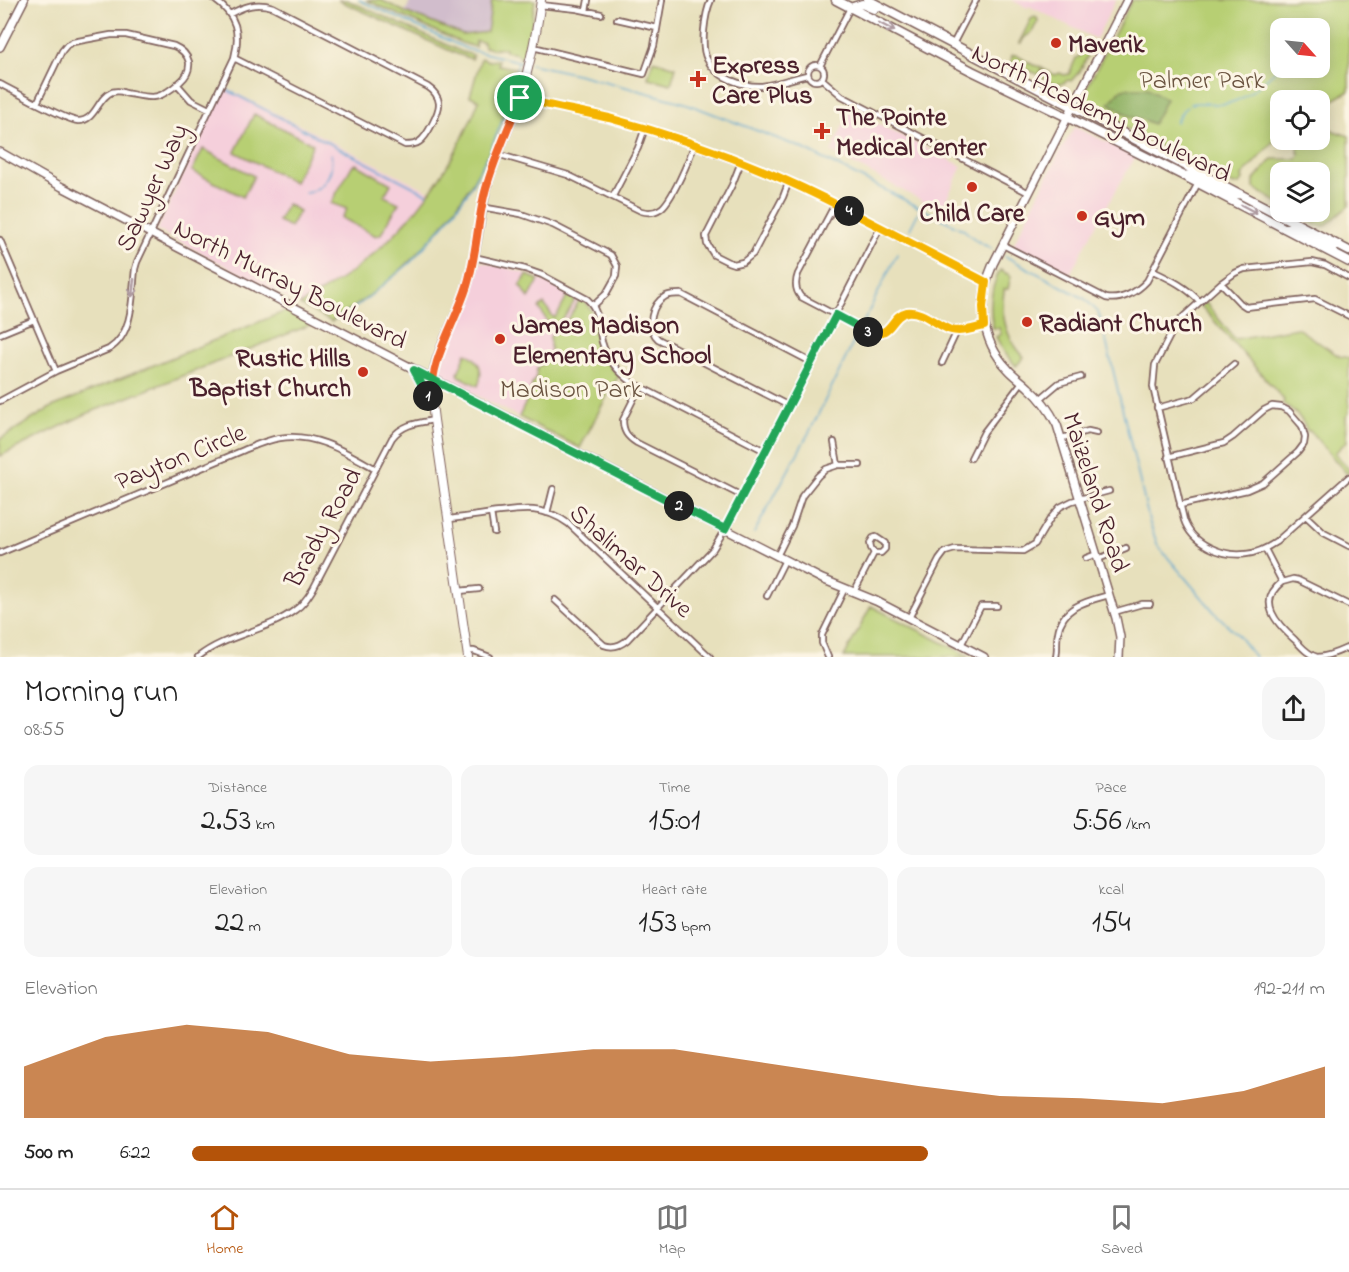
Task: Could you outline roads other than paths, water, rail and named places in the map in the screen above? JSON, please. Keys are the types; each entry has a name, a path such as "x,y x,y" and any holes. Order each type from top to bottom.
{"highway":[{"name":"North Academy Boulevard","path":"836,0 1349,262"},
{"name":"North Academy Boulevard","path":"868,0 1349,251"},
{"path":"850,8 862,4 867,5 903,24 913,23"}],"main road":[{"path":"0,47 24,0"},
{"name":"Maizeland Road","path":"1119,657 1120,637 1114,612 1062,438 1053,418 1040,399 1009,371 998,357 984,326 983,307 986,282 1003,244 1126,0"},
{"path":"468,654 434,420 433,380 439,353 462,302 474,256 481,207 491,171 520,98 532,50 540,3"},
{"name":"North Murray Boulevard","path":"0,152 55,183 433,380 822,579 909,618 984,657"},
{"path":"1184,176 1196,177 1231,195 1239,194"},
{"path":"1285,228 1293,228 1332,248 1339,245"},
{"path":"414,370 432,403"}],"street":[{"path":"215,0 230,14 250,4 273,7 428,87 438,99 438,111 422,140 412,145 405,145 234,58"},
{"path":"586,11 588,0"},
{"path":"532,50 644,74 654,46 662,0"},
{"path":"711,0 707,12 703,45 706,59 713,68 728,79 747,85 763,86 807,75"},
{"path":"953,45 976,0"},
{"path":"540,3 576,12 601,14"},
{"path":"820,66 850,8"},
{"name":"Sawyer Way","path":"0,401 56,372 109,349 119,341 128,324 135,269 234,58 238,39 235,23 230,14"},
{"path":"617,19 657,28"},
{"path":"0,84 37,103 71,120 78,121 89,117 99,103 115,91 156,98 162,95 186,75 189,68 186,56 174,46 126,35 78,40 67,45 63,51 37,103"},
{"path":"807,75 811,66 820,66"},
{"path":"820,66 823,71 822,79"},
{"path":"807,75 813,81 822,79"},
{"path":"822,79 842,96 1029,193"},
{"path":"177,84 191,100 209,109"},
{"path":"520,98 645,128 741,162 789,181 986,282"},
{"path":"613,196 639,148 645,128"},
{"path":"497,154 568,175 651,213 666,203 694,145"},
{"path":"741,162 706,236 711,252 728,262 739,264 753,254 789,181"},
{"path":"1003,244 1109,298 1122,297 1145,284 1198,183"},
{"path":"835,204 798,274 796,284 801,297 875,334 888,330 898,317 906,312 921,315 948,329 957,331 984,326"},
{"path":"481,207 520,214 553,225 610,255 617,266 616,276 606,294 593,306"},
{"path":"555,600 600,642 611,647 619,645 627,640 713,549 880,228"},
{"path":"0,240 56,372"},
{"path":"474,256 517,266 587,299 597,315 602,341 608,356 620,373 640,386 765,451"},
{"path":"1349,278 1321,263 1307,262 1244,269 1235,273 1221,283 1173,328 1157,361 1153,382 1185,526 1196,539 1205,545 1222,552 1245,555 1265,549 1276,542 1349,477"},
{"path":"1153,271 1192,292 1200,302"},
{"path":"1221,283 1246,307 1315,299 1349,316"},
{"path":"789,406 658,339 651,327 651,318 655,309 667,296 681,294 812,362"},
{"path":"0,334 34,320"},
{"path":"942,363 957,331"},
{"path":"1157,408 1194,398 1234,364"},
{"path":"1040,399 1059,383 1081,377"},
{"path":"970,458 984,432 1022,382"},
{"path":"640,386 623,420 626,434 637,443 742,496"},
{"path":"1168,457 1224,443 1272,406 1286,409 1296,418 1304,431 1304,444 1298,452 1263,483 1247,490 1180,505"},
{"name":"Brady Road","path":"198,657 213,646 276,622 301,605 313,589 392,438 400,429 434,420"},
{"path":"1062,438 1088,431 1097,433"},
{"name":"Payton Circle","path":"0,553 244,450 279,438 313,439 376,469"},
{"path":"834,442 838,465"},
{"path":"777,555 792,526 804,492 822,472 838,465 860,465"},
{"path":"547,513 554,489"},
{"path":"909,618 945,552 955,549 1018,551 1027,549 1038,540 1055,512 1066,504 1109,491"},
{"name":"Shalimar Drive","path":"449,519 529,508 560,517 709,656"},
{"path":"491,513 494,532"},
{"path":"1306,516 1324,533 1349,546"},
{"path":"1086,558 1126,548"},
{"path":"1027,549 1030,555"},
{"path":"1265,549 1282,582"},
{"path":"1219,560 1222,552"},
{"path":"854,592 874,553"},
{"path":"767,596 785,560"},
{"path":"1349,604 1293,579 1282,582 1275,588 1270,601 1273,616 1282,628 1314,656 1327,656 1349,647"},
{"path":"828,657 822,643 822,635 845,588"},
{"path":"459,591 479,589"},
{"path":"1056,657 1058,634 1064,617 1077,605 1109,595"},
{"path":"1114,612 1150,604"},
{"path":"961,645 981,606 997,606"},
{"path":"1058,613 1064,617"},
{"path":"468,654 474,651 490,657"}],"waterway":[{"path":"359,0 467,49 526,63"},
{"path":"336,319 352,310 410,263 447,221 468,192 489,153 513,95 518,61"},
{"path":"531,64 685,103 802,148 964,230 977,241 992,249"},
{"path":"1190,104 1232,102 1247,95 1270,76"},
{"path":"227,90 427,194"},
{"path":"1176,122 1187,107"},
{"path":"305,193 318,188 327,179 331,168 331,154"},
{"path":"910,229 920,209"},
{"path":"864,321 897,254"},
{"path":"1005,256 1085,299 1098,312 1150,524 1158,546 1255,657"},
{"path":"754,533 812,427 857,335"}],"place":[{"name":"Maverik","path":"1056,43"},
{"name":"Express Care Plus","path":"698,79"},
{"name":"The Pointe Medical Center","path":"822,131"},
{"name":"Child Care","path":"972,187"},
{"name":"Gym","path":"1082,216"},
{"name":"Radiant Church","path":"1027,322"},
{"name":"James Madison Elementary School","path":"500,339"},
{"name":"Rustic Hills Baptist Church","path":"363,372"}],"park label":[{"name":"Palmer Park","path":"1202,79"},
{"name":"Madison Park","path":"571,388"}]}
